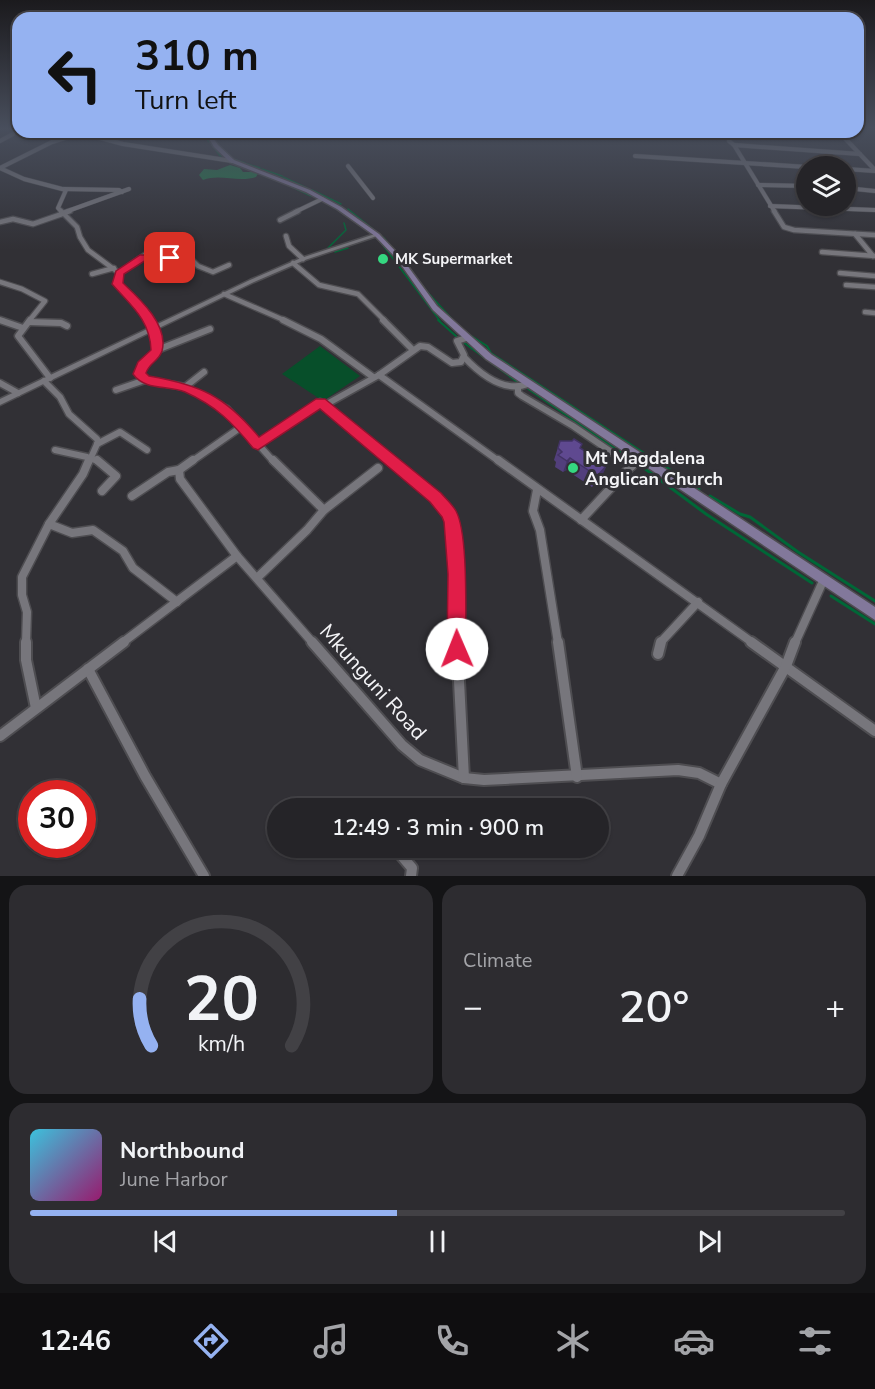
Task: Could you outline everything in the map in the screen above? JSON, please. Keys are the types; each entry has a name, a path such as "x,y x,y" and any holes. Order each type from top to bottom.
{"main road":[{"path":"251,168 322,199 377,235 399,258 435,308 466,338 528,384 875,614"}],"street":[{"path":"0,168 24,179 64,189 119,190 122,192"},
{"path":"349,168 373,198"},
{"path":"747,168 786,228 875,235"},
{"path":"856,169 875,170"},
{"path":"758,185 796,186"},
{"path":"64,189 67,192 58,208 77,227 83,247 119,273 118,285 140,305 154,329 157,350"},
{"path":"0,222 13,219 31,224 129,189"},
{"path":"856,189 875,191"},
{"path":"280,220 322,199"},
{"path":"770,206 875,210"},
{"path":"855,234 874,256"},
{"path":"0,402 293,263 377,235"},
{"path":"286,236 290,240 289,246 303,259"},
{"path":"119,273 149,252"},
{"path":"822,252 874,256"},
{"path":"144,257 189,257 198,266 213,272 229,265"},
{"path":"293,263 320,285 352,292 363,298 413,350"},
{"path":"92,274 114,268"},
{"path":"840,273 875,276"},
{"path":"0,282 22,289 45,302 19,332 18,340 34,355 69,414 97,439 97,444"},
{"path":"846,285 875,287"},
{"path":"224,294 321,339 698,602 875,731"},
{"path":"865,312 875,313"},
{"path":"0,320 23,328"},
{"path":"29,322 61,323 67,326"},
{"path":"146,380 139,374 139,370 157,350 210,329"},
{"path":"466,338 456,343 464,357 485,374 512,388 518,389 528,384"},
{"path":"325,405 422,346 428,346 454,363 461,362 464,357"},
{"path":"185,387 204,372"},
{"path":"116,390 146,380 185,387 227,409 258,445 324,510"},
{"path":"0,383 18,393"},
{"path":"518,389 518,393 522,396 573,426 632,466"},
{"path":"258,445 320,402 435,498 449,513 456,565 456,626 464,778"},
{"path":"132,496 168,472 179,470 241,427"},
{"path":"36,708 26,660 27,612 22,595 22,578 49,524 83,474 97,444 120,432 147,450"},
{"path":"55,450 75,456 90,456 107,466 116,476 102,491"},
{"path":"581,520 639,458"},
{"path":"258,577 307,530 324,510 378,468"},
{"name":"Mkunguni Road","path":"179,470 178,475 237,556 258,577 402,745 420,760 464,778 484,780 688,770 721,784"},
{"path":"537,490 533,511 542,541 577,777"},
{"path":"49,524 72,533 93,530 123,551 134,568 177,602"},
{"path":"0,736 237,556"},
{"path":"677,876 699,836 721,784 786,666 824,579"},
{"path":"658,654 657,649 661,640 698,602"},
{"path":"88,669 140,767 204,876"},
{"path":"404,858 412,868 411,876"}],"green space":[{"path":"240,168 243,172 259,172 256,177 249,179 216,177 203,180 199,175 204,169"},
{"path":"320,346 360,376 323,401 282,374"}],"building":[{"path":"574,439 582,444 580,448 607,465 597,476 570,458 567,461 558,455 562,452 558,448 560,441"}],"waterway":[{"path":"262,169 282,176"},
{"path":"283,177 307,188"},
{"path":"288,185 311,196"},
{"path":"312,190 341,204"},
{"path":"348,209 384,238 413,274"},
{"path":"328,248 346,230 344,223"},
{"path":"379,240 440,321"},
{"path":"335,252 348,248"},
{"path":"422,286 452,319"},
{"path":"438,320 457,337"},
{"path":"465,332 487,346 491,353 658,462"},
{"path":"463,342 520,384"},
{"path":"528,389 629,458"},
{"path":"655,460 699,489"},
{"path":"640,465 706,514 812,583"},
{"path":"710,496 740,514 750,517 798,552 875,601"},
{"path":"831,596 875,624"}],"place":[{"name":"MK Supermarket","path":"383,259"},
{"name":"Mt Magdalena Anglican Church","path":"573,468"}],"route":[{"path":"170,258 144,257 119,273 117,284 140,305 154,329 157,350 142,365 139,374 146,380 185,387 227,409 258,445 320,402 435,498 449,513 452,522 455,547 457,649"}]}
